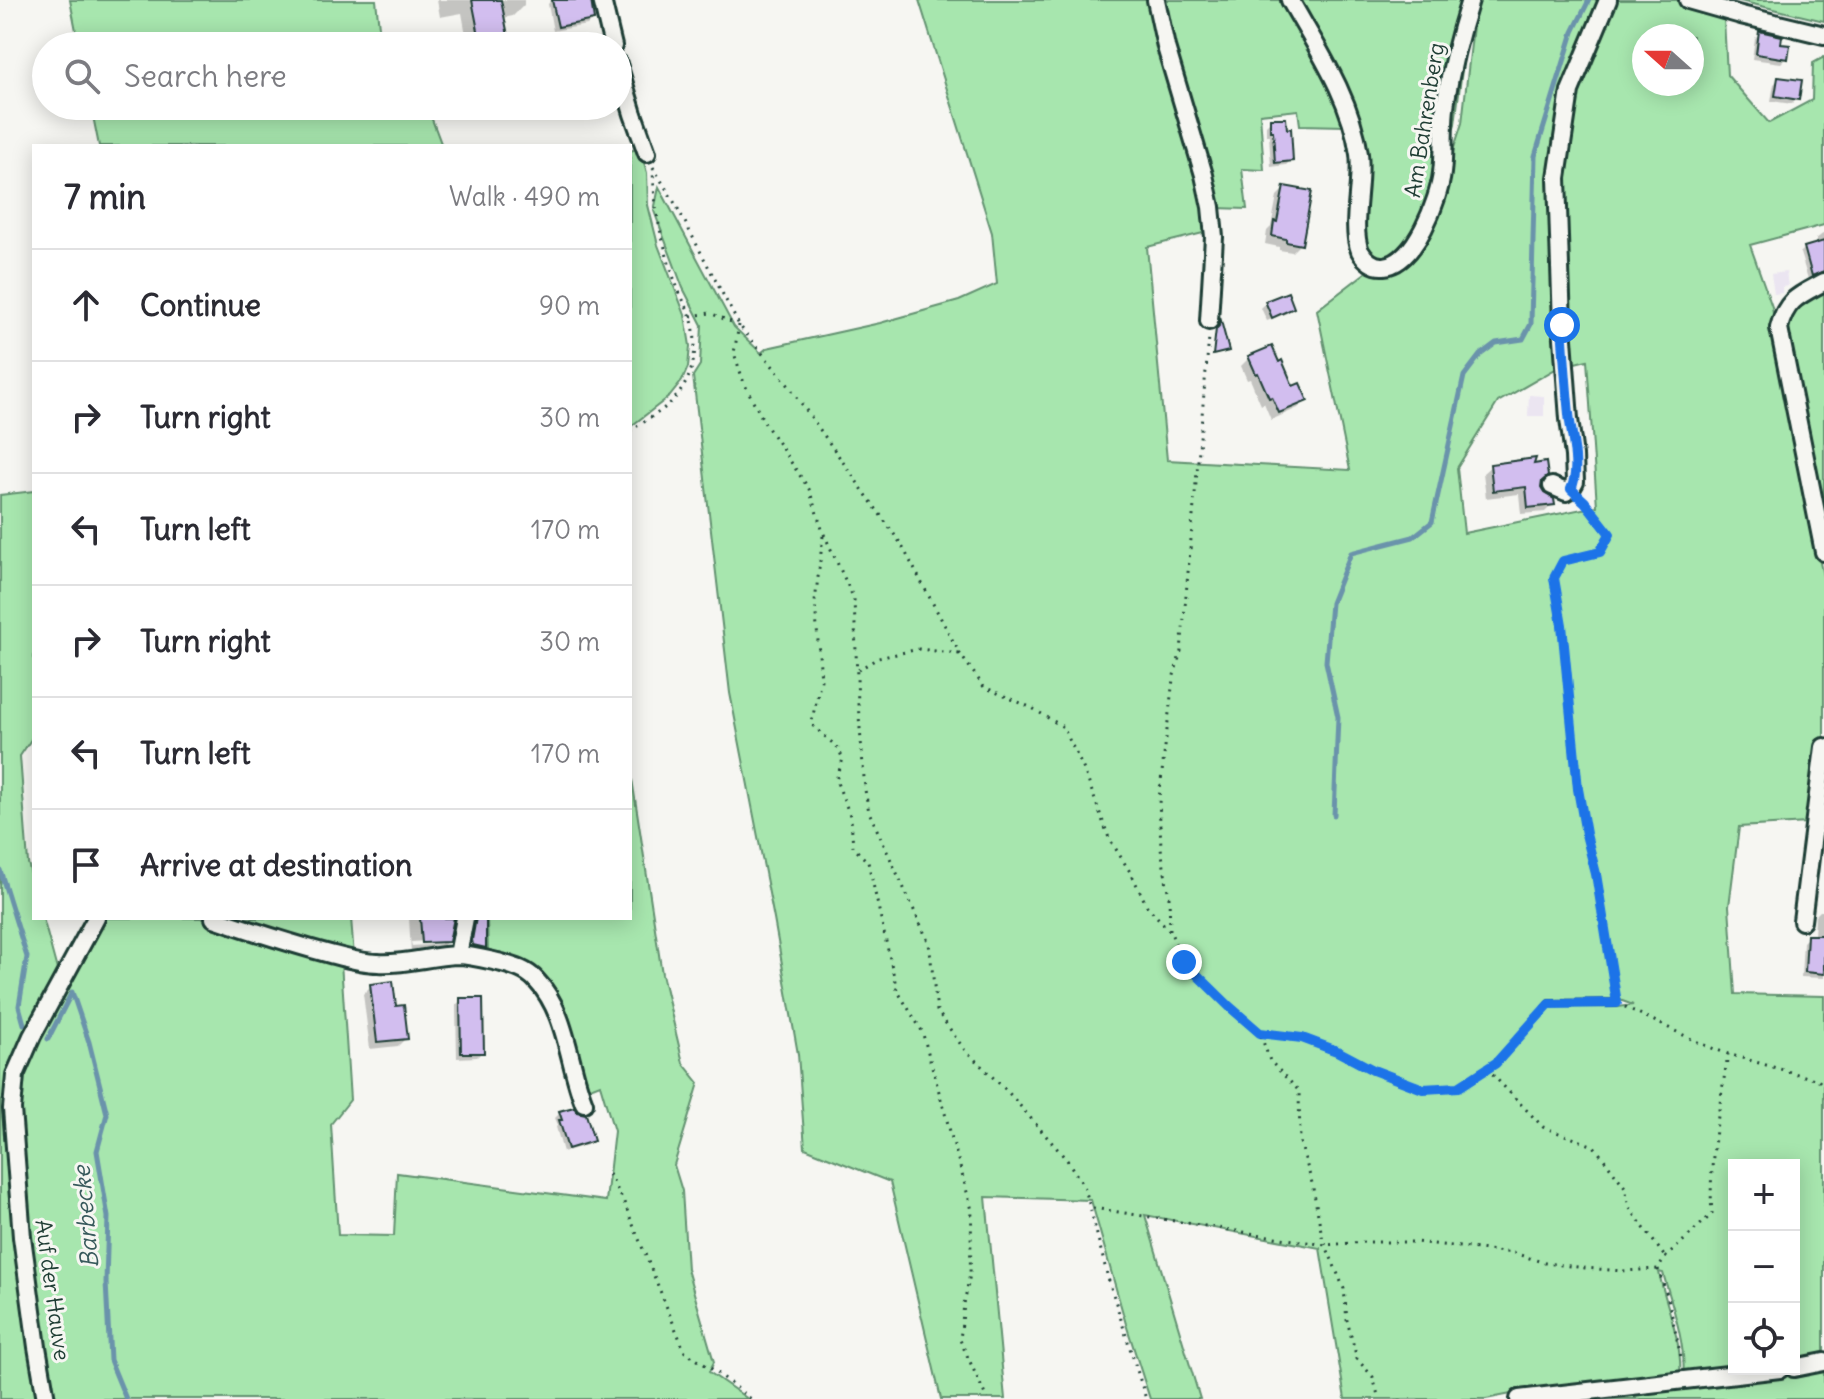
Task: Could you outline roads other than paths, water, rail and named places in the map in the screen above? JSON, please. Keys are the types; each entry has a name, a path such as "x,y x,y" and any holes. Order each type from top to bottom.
{"street":[{"path":"602,0 610,32"},
{"path":"1156,0 1166,47 1211,207 1214,237 1209,321"},
{"name":"Am Bahrenberg","path":"1290,0 1327,65 1354,128 1359,163 1359,246 1367,260 1387,266 1411,248 1437,196 1443,162 1446,100 1470,0"},
{"path":"1552,486 1566,492 1575,482 1562,325 1557,178 1570,91 1608,0"},
{"path":"1688,0 1824,35"},
{"path":"632,111 647,153"},
{"path":"1824,282 1794,298 1779,328 1824,552"},
{"path":"1802,921 1824,747"},
{"name":"Auf der Hauve","path":"46,1399 22,1237 12,1109 15,1075 32,1036 95,920"},
{"path":"220,920 312,949 376,963 458,955 520,969 534,978 549,997 559,1018 584,1103"},
{"path":"458,955 465,920"},
{"path":"1800,1367 1824,1363 1824,1370"},
{"path":"1519,1399 1728,1374"}],"waterway":[{"path":"1334,815 1338,717 1326,662 1331,603 1351,553 1413,537 1432,522 1464,376 1480,355 1496,343 1523,339 1531,324 1535,156 1573,32 1589,0"},
{"name":"Barbecke","path":"0,870 27,957 19,1006 24,1024"},
{"name":"Barbecke","path":"48,1039 72,992 89,1042 107,1114 97,1151 108,1217 106,1282 110,1360 126,1399"}]}
